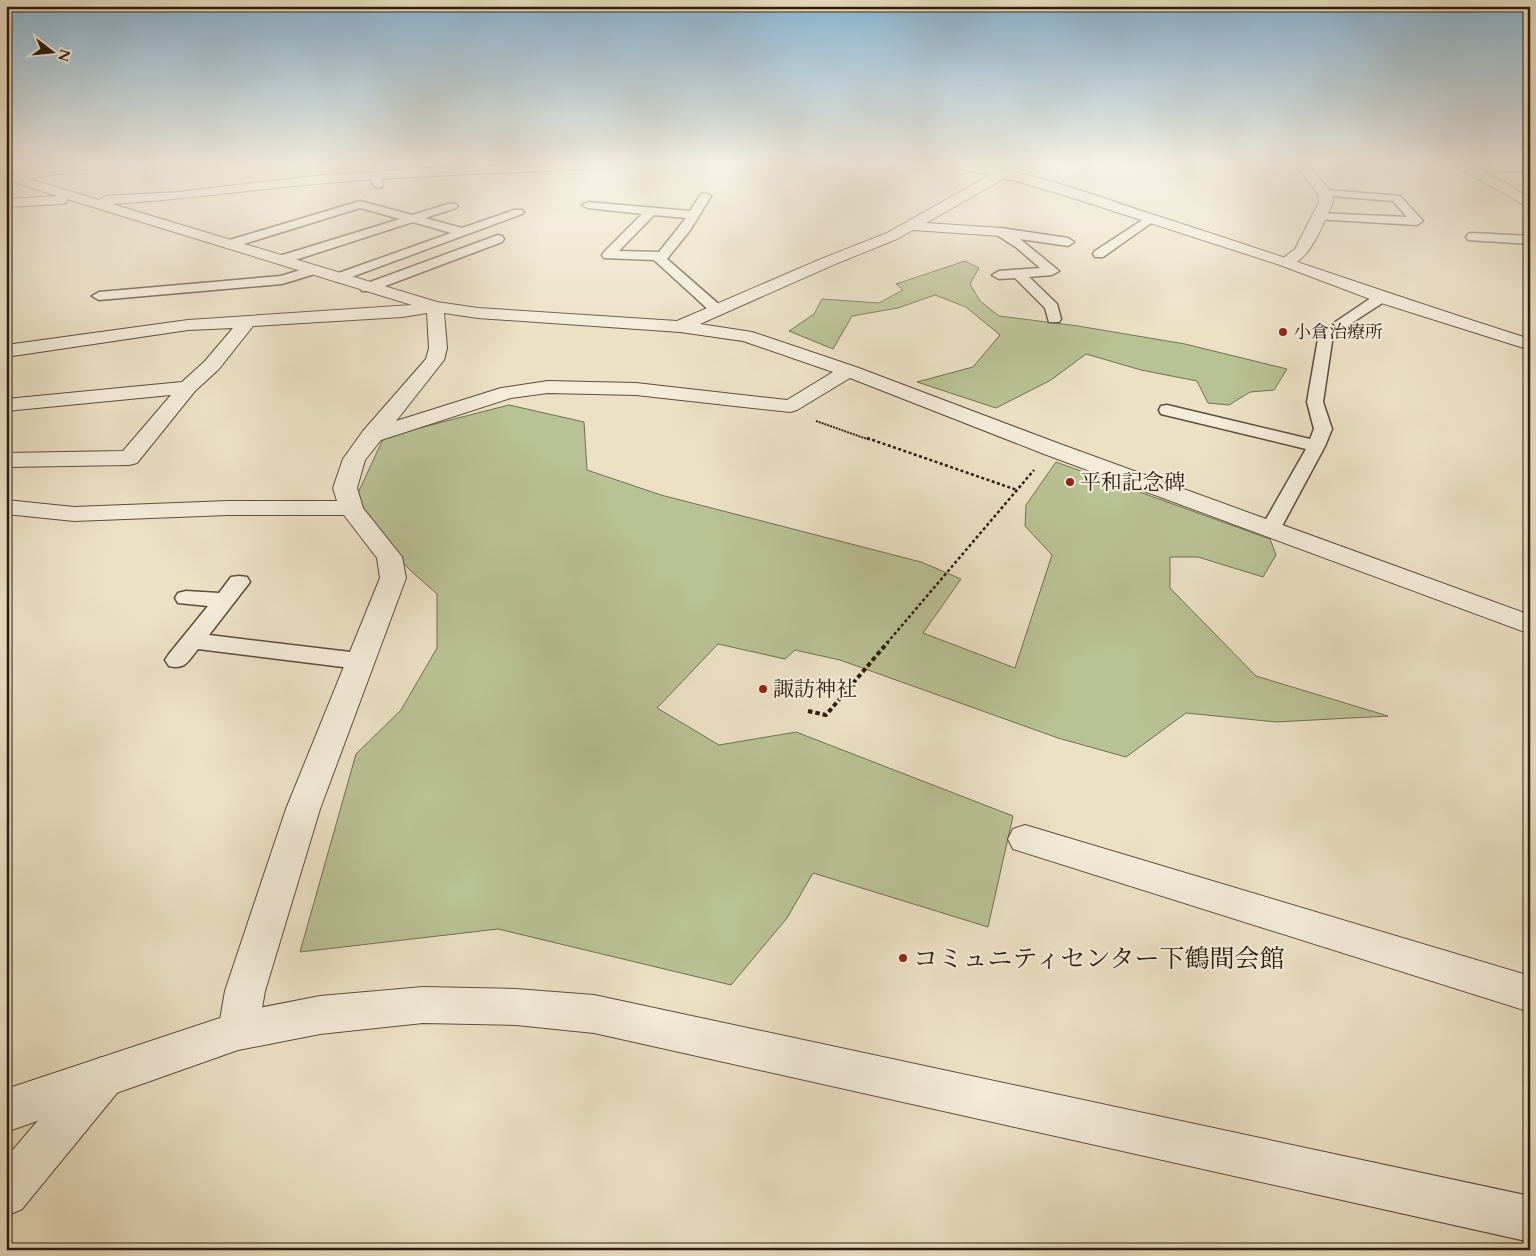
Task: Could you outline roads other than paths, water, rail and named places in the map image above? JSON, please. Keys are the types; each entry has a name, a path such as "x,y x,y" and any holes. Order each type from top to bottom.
{"street":[{"path":"157,222 367,288 435,307 478,313 680,327 746,336 849,371 1052,449 1271,528 1530,625"},
{"path":"680,327 920,222"},
{"path":"1158,222 1286,262 1382,297 1530,345"},
{"path":"1286,262 1301,252 1316,222"},
{"path":"912,226 1000,232"},
{"path":"6,351 188,325 402,312 435,307"},
{"path":"238,1031 245,991 303,809 359,661 393,578 389,557 366,530 351,508 345,488 354,459 435,360 438,348 435,307"},
{"path":"6,460 129,458 188,387 212,365 248,321"},
{"path":"371,436 508,392 548,387 636,389 790,406 849,371"},
{"path":"6,405 188,387"},
{"path":"6,507 74,514 228,508 351,508"},
{"path":"1025,839 1530,994"},
{"path":"6,1110 238,1031 320,1015 423,1005 516,1007 594,1014 1530,1219"},
{"path":"6,1193 103,1076"}],"lane":[{"path":"230,244 303,222"},
{"path":"281,260 401,222"},
{"path":"425,222 462,232"},
{"path":"338,278 491,222"},
{"path":"641,222 608,255 662,256"},
{"path":"689,222 660,259 717,310"},
{"path":"1099,254 1146,222"},
{"path":"1000,232 1068,242"},
{"path":"999,275 1052,271 1021,245 1000,232"},
{"path":"1472,237 1530,240"},
{"path":"367,288 498,239"},
{"path":"99,296 282,280 313,270"},
{"path":"1019,274 1052,307 1054,319"},
{"path":"1271,528 1316,446 1323,429 1315,402 1326,333 1382,297"},
{"path":"1167,410 1316,446"},
{"path":"177,660 239,582"},
{"path":"186,598 225,600"},
{"path":"192,641 359,661"}],"place":[{"name":"小倉治療所","path":"1283,332"},
{"name":"平和記念碑","path":"1070,482"},
{"name":"諏訪神社","path":"763,689"},
{"name":"コミュニティセンター下鶴間会館","path":"903,958"}]}
